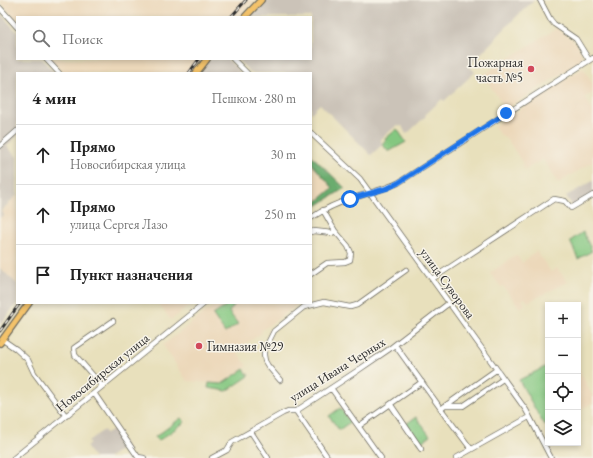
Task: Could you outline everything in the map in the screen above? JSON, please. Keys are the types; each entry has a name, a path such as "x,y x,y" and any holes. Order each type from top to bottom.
{"main road":[{"path":"246,16 261,0"},
{"path":"197,72 206,60"},
{"path":"1,342 28,304"}],"street":[{"path":"312,217 323,210 350,199 388,188 398,183 591,59 576,39 554,24 540,0"},
{"path":"0,8 16,26"},
{"path":"47,60 58,72"},
{"path":"234,60 246,72"},
{"path":"0,146 16,132"},
{"name":"улица Суворова","path":"312,134 360,179 503,379 529,417 551,458"},
{"path":"432,279 554,199 565,201 570,208 593,195"},
{"path":"312,273 327,264 350,260 351,253 348,246 335,231 323,210"},
{"path":"312,232 332,233 335,231"},
{"path":"312,304 324,302 350,307 357,305 406,270"},
{"name":"улица Ивана Черных","path":"212,458 227,450 232,442 283,413 288,411 296,411 395,345 449,303"},
{"name":"Новосибирская улица","path":"14,458 204,304"},
{"path":"280,380 265,361 264,350 274,331 303,305"},
{"path":"102,386 75,355 74,348 113,320"},
{"path":"1,342 16,349 28,360 34,373 66,416"},
{"path":"395,345 443,408 471,450"},
{"path":"443,408 496,370"},
{"path":"443,408 463,406 503,379"},
{"path":"359,426 422,382"},
{"path":"331,388 381,458"},
{"path":"94,393 138,456 144,458"},
{"path":"391,405 421,449"},
{"path":"296,411 328,458"},
{"path":"456,458 529,417"},
{"path":"251,432 268,458"}],"shaded area":[{"path":"0,0 256,0 241,16 16,16 16,20 0,2"},
{"path":"265,0 534,0 469,66 475,72 444,101 442,99 406,134 402,126 396,126 380,140 383,144 371,155 320,104 312,112 312,72 250,72 238,60 312,60 312,16 250,16"},
{"path":"0,13 16,31 16,60 43,60 54,72 16,72 16,137 7,146 16,156 16,196 1,211 3,215 0,218"},
{"name":"Пожарная часть №5","path":"557,28 574,41 579,47 583,57 580,62 506,109 483,75"},
{"path":"52,60 203,60 195,72 62,72"},
{"path":"209,60 228,60 241,72 199,72"},
{"path":"583,68 593,84 593,93 585,97 593,111 593,162 558,183 543,159 525,170 522,165 523,164 508,140 500,134 494,126"},
{"path":"312,156 345,188 312,209"},
{"path":"593,181 593,196 574,208 566,196"},
{"path":"16,196 16,283 0,268 0,218 3,215 1,212"},
{"path":"536,251 551,272 557,268 568,282 528,302 525,298 522,300 525,304 520,308 503,286 501,287 490,273 515,256 517,256 522,263"},
{"path":"0,268 16,283 16,304 0,325"},
{"path":"159,304 192,304 171,320"},
{"name":"Гимназия №29","path":"216,304 297,305 261,331 262,333 236,350 247,366 222,384 187,381 163,345"},
{"path":"581,374 593,397 593,403 581,409"},
{"path":"114,429 126,446 108,458 94,458 86,446 90,443 88,441 104,430 106,434"}],"green space":[{"path":"397,129 406,142 388,151 382,144 386,141 385,139"},
{"path":"312,156 345,188 315,207 315,203 333,188 312,164"},
{"path":"583,232 592,251 578,259 570,241"},
{"path":"224,304 235,304 229,312 238,324 225,333 213,315 225,307"},
{"path":"545,367 545,424 544,425 519,380"},
{"path":"244,369 249,376 227,391 208,388 209,383 222,384"},
{"path":"340,408 350,422 339,430 329,416"},
{"path":"416,417 430,436 420,443 406,424"},
{"path":"181,418 185,422 158,441 155,437"}],"railway":[{"path":"232,16 246,0"},
{"path":"190,72 198,60"},
{"path":"0,331 19,304"}],"place":[{"name":"Пожарная часть №5","path":"531,69"},
{"name":"Гимназия №29","path":"199,346"}],"route":[{"path":"350,199 388,188 398,183 506,113"}]}
